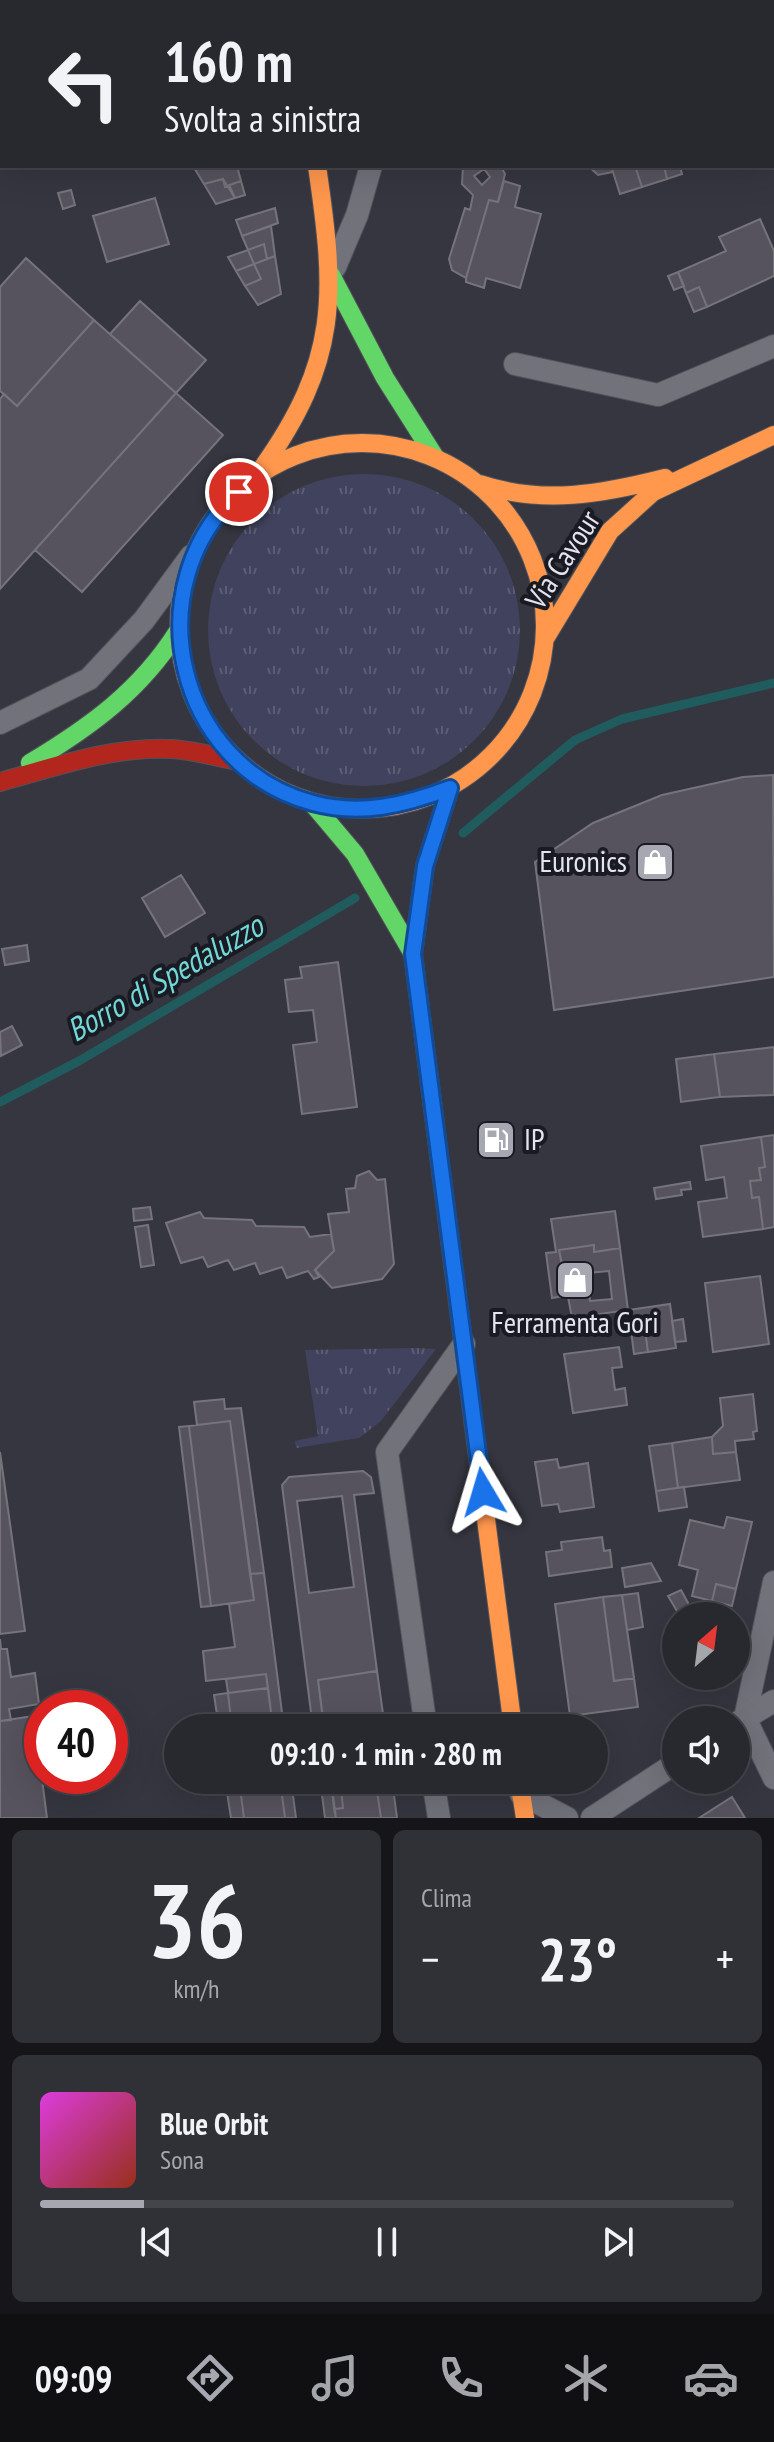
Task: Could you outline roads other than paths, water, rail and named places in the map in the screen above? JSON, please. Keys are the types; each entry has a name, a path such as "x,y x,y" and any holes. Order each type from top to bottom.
{"main road":[{"path":"259,473 300,452 345,443 391,444 435,457 477,482 508,514 530,551 543,593 546,637 538,683 518,725 487,761 450,788 406,805 359,810 312,803 273,786 238,761 207,724 191,691 178,631 181,593 191,556 219,510 259,473 302,408 317,369 326,329 331,275 317,168"},
{"path":"331,275 385,378 435,457"},
{"name":"Via Cavour","path":"546,637 610,531 653,492 774,435"},
{"name":"Via Cavour","path":"477,482 510,496 548,499 624,489 709,466"},
{"path":"0,781 101,721 159,666 178,631"},
{"path":"0,781 116,754 158,749 192,750 238,761"},
{"path":"450,788 425,866 413,954 511,1714"},
{"path":"312,803 355,854 413,954"},
{"path":"521,1794 525,1818"}],"street":[{"path":"331,275 357,215 370,168"},
{"path":"515,364 658,395 774,346"},
{"path":"0,723 89,679 144,620 191,556"},
{"path":"424,1714 387,1452 464,1344"},
{"path":"744,1706 774,1582"},
{"path":"750,1715 774,1701"},
{"path":"750,1738 774,1778"},
{"path":"592,1818 662,1772"},
{"path":"435,1794 439,1818"},
{"path":"531,1794 567,1818"}],"waterway":[{"name":"Borro di Spedaluzzo","path":"463,833 575,740 622,719 774,683"},
{"name":"Borro di Spedaluzzo","path":"0,1102 79,1061 355,898"}],"place":[{"name":"Euronics","path":"655,862"},
{"name":"IP","path":"496,1140"},
{"name":"Ferramenta Gori","path":"575,1280"}]}
